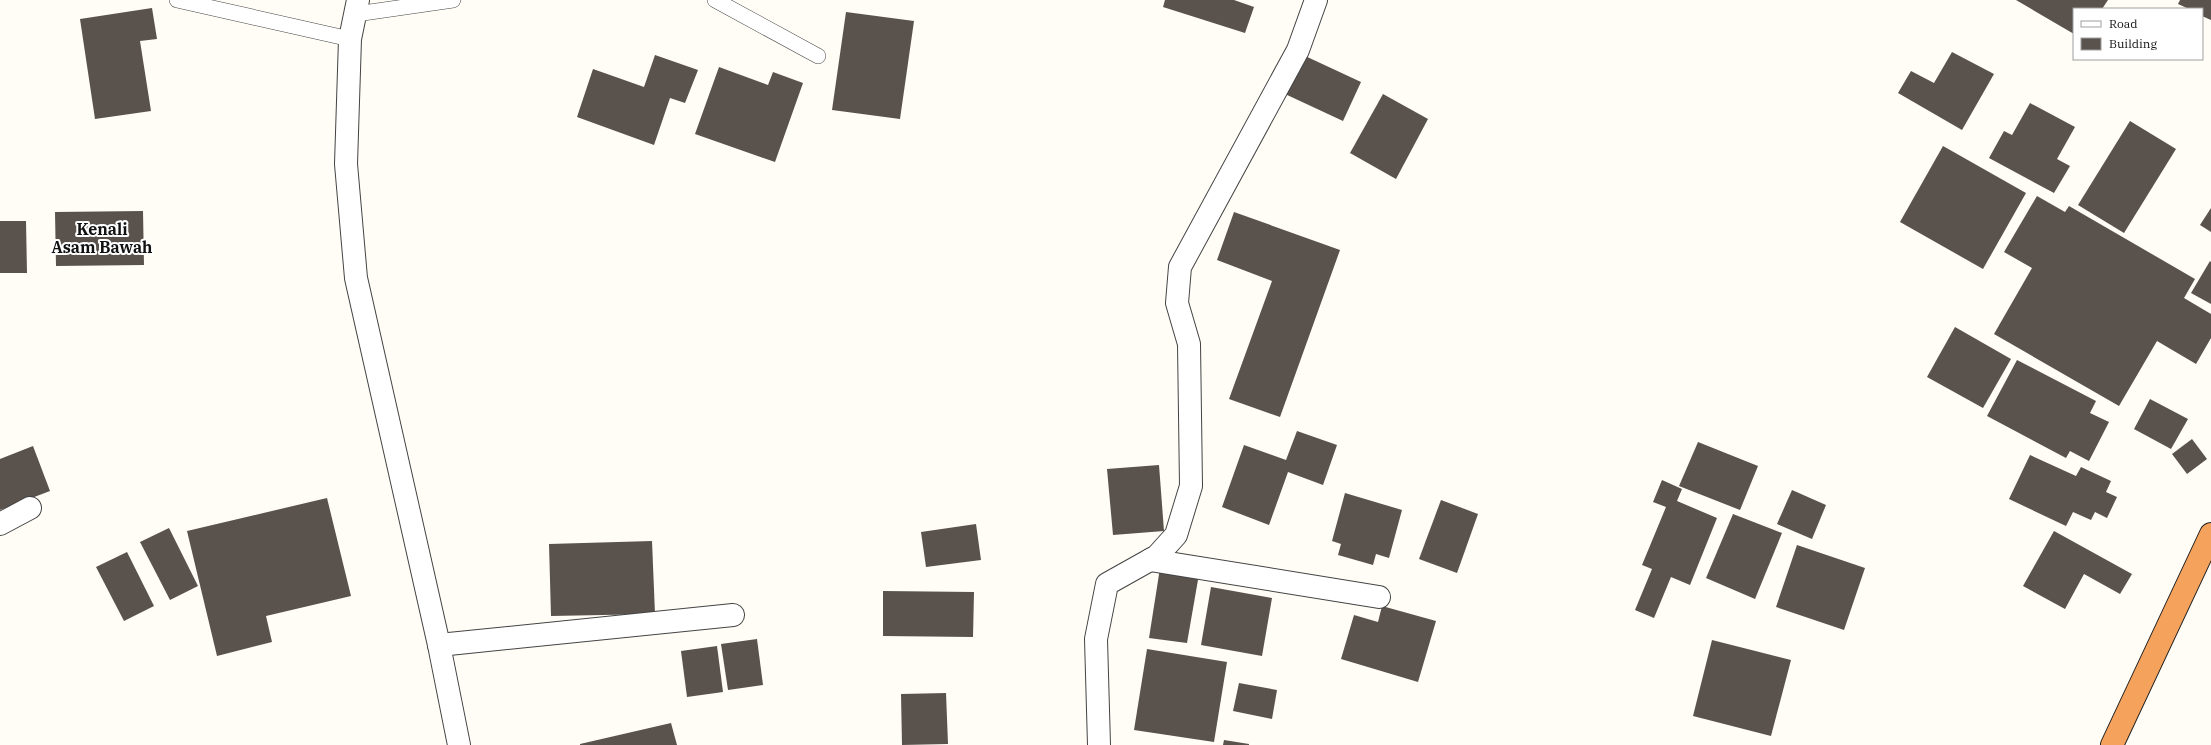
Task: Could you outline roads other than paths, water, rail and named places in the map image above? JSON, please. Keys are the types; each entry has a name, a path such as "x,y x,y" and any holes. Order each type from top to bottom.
{"highway":[{"path":"2112,745 2211,534"}],"street":[{"path":"1099,745 1096,639 1106,584 1157,556 1176,535 1191,486 1189,344 1177,304 1180,267 1298,50 1316,0"},
{"path":"357,7 350,39 346,164 356,278 439,645 459,745"},
{"path":"0,524 30,508"},
{"path":"1150,560 1378,597"},
{"path":"439,645 733,615"}],"lane":[{"path":"177,0 350,39"},
{"path":"357,7 453,0"},
{"path":"715,0 818,56"}],"district":[{"name":"Kenali Asam Bawah","path":"102,238"}]}
